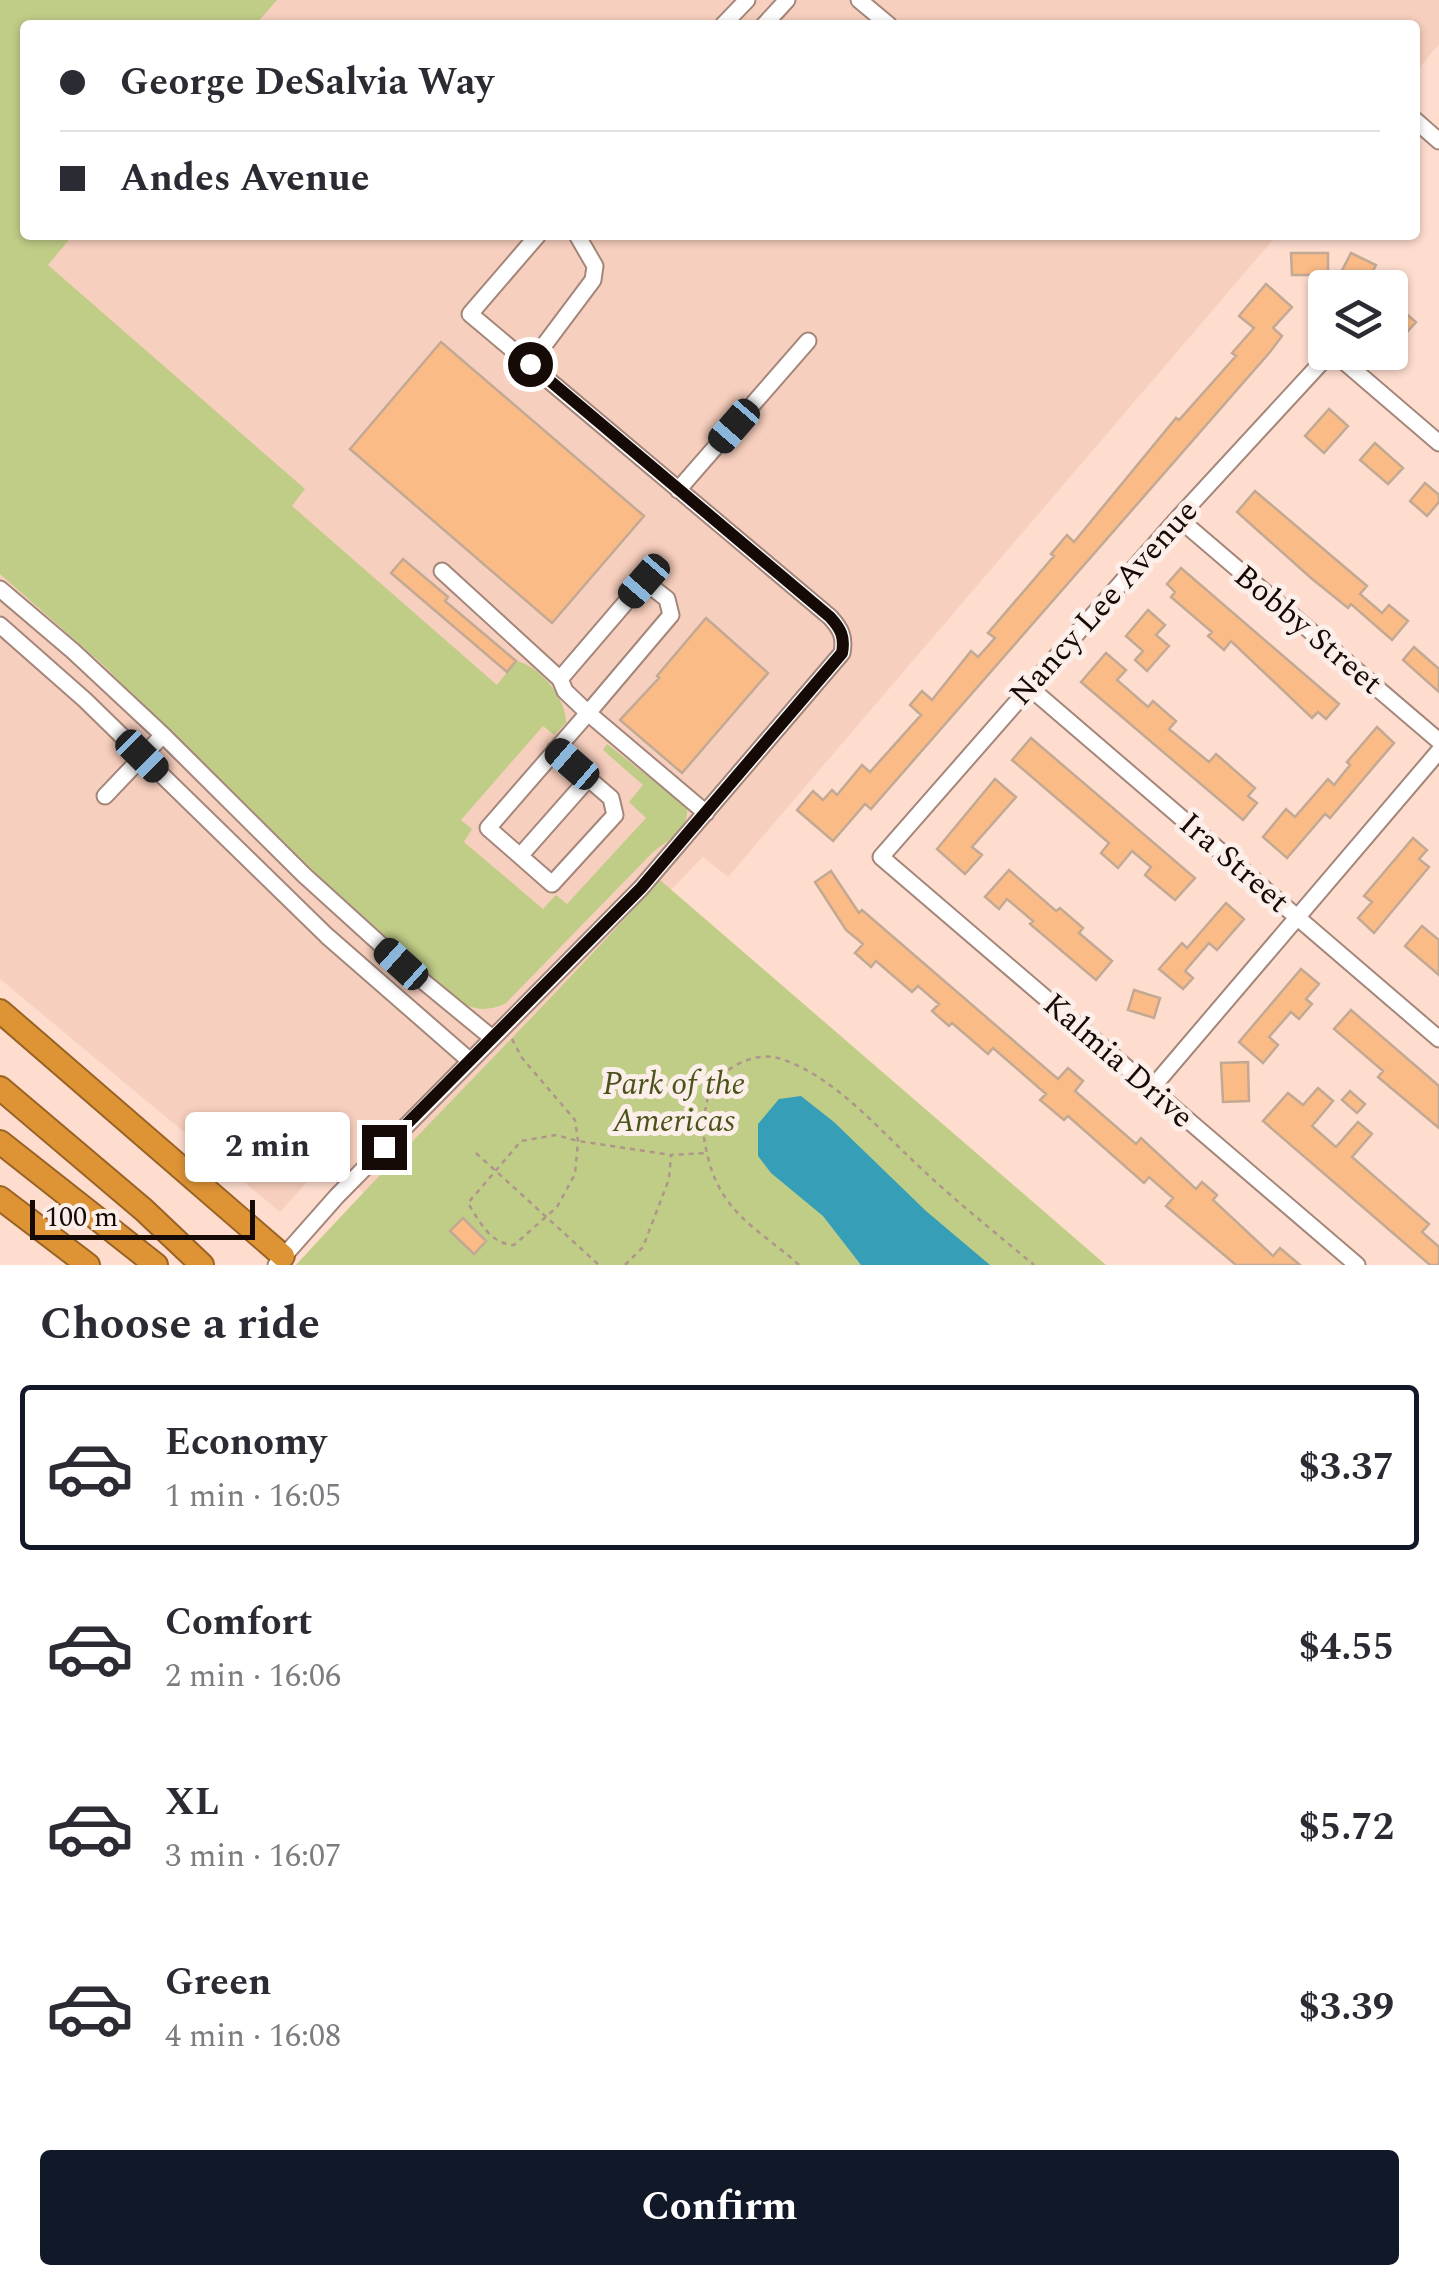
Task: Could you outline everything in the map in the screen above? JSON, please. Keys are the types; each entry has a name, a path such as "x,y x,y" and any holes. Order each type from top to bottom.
{"highway":[{"path":"0,1011 279,1261"},
{"path":"0,1088 129,1197 202,1265"},
{"path":"0,1142 156,1265"},
{"path":"0,1198 88,1265"}],"street":[{"path":"728,20 747,0"},
{"path":"769,20 788,0"},
{"path":"860,0 883,20"},
{"path":"1427,131 1439,116"},
{"path":"279,1261 336,1196 641,888 842,653 840,628 830,617 470,314 534,240"},
{"path":"530,364 593,280 596,266 580,240"},
{"path":"678,490 808,341"},
{"name":"Nancy Lee Avenue","path":"880,857 1178,518 1315,370"},
{"path":"1353,370 1439,443"},
{"name":"Bobby Street","path":"1178,518 1439,741"},
{"path":"442,572 560,678 565,691 588,713 706,813"},
{"path":"555,750 611,798 615,815 552,884 488,828 555,750 588,713 671,615 667,599 644,581 560,678"},
{"path":"0,589 162,735 304,876 401,964 496,1032"},
{"path":"0,625 86,700 327,936 469,1060"},
{"name":"Ira Street","path":"1029,687 1439,1039"},
{"path":"105,796 162,735"},
{"path":"1150,1090 1439,751"},
{"path":"520,856 588,779"},
{"name":"Kalmia Drive","path":"880,857 1357,1265"}],"path":[{"path":"496,1032 575,1120 578,1141 576,1174 547,1217 514,1245 503,1244 490,1235 468,1203 521,1141 556,1135 578,1141 671,1155 707,1153"},
{"path":"799,1265 746,1223 718,1190 707,1153 703,1130 706,1098 718,1078 747,1060 778,1057 797,1065 837,1093 1034,1265"},
{"path":"476,1153 598,1265"},
{"path":"626,1265 644,1247 668,1179 671,1155"}],"shaded area":[{"path":"0,0 1439,0 1439,44 1420,67 1420,20 20,20 20,240 1273,240 728,877 703,857 370,1198 326,1161 280,1212 0,979"}],"green space":[{"path":"0,0 277,0 259,20 20,20 20,240 69,240 48,265 305,489 292,506 497,685 516,661 534,669 550,684 562,704 566,723 554,735 543,726 461,820 472,829 464,842 543,909 556,895 567,904 646,818 629,802 643,785 603,750 607,744 687,807 685,822 505,1004 470,1007 330,887 100,662 0,574"},
{"name":"Park of the Americas","path":"660,880 1106,1265 296,1265"}],"water":[{"path":"801,1096 990,1265 861,1265 823,1216 771,1173 758,1156 758,1124 779,1099"}],"building":[{"path":"1291,253 1328,253 1328,270 1292,275"},
{"path":"1351,253 1376,265 1374,270 1342,270"},
{"path":"1266,284 1292,307 1273,328 1282,336 1270,352 871,809 865,804 833,841 797,810 813,791 823,800 832,790 837,795 862,765 870,772 921,715 910,705 922,691 932,700 971,651 978,657 995,638 988,633 1054,556 1051,554 1067,535 1074,542 1176,418 1179,420 1236,356 1232,353 1254,328 1239,316"},
{"path":"441,342 644,516 552,623 350,449"},
{"path":"1329,409 1348,426 1324,453 1305,436"},
{"path":"1375,443 1403,468 1388,484 1360,460"},
{"path":"1425,483 1439,495 1439,502 1427,516 1410,501"},
{"path":"1255,491 1367,586 1360,594 1382,613 1389,605 1408,621 1392,640 1351,604 1348,608 1311,578 1237,512"},
{"path":"403,559 448,597 445,601 516,661 507,672 391,573"},
{"path":"1181,568 1339,704 1326,719 1318,712 1312,718 1231,641 1224,650 1208,636 1212,632 1171,597 1175,592 1167,584"},
{"path":"1148,610 1165,625 1156,635 1169,646 1147,671 1135,660 1143,651 1126,636"},
{"path":"706,618 768,673 682,773 620,720"},
{"path":"1414,647 1439,669 1439,692 1403,660"},
{"path":"1106,653 1126,670 1117,680 1148,707 1153,701 1176,721 1169,729 1209,762 1216,754 1255,788 1248,796 1257,803 1243,820 1081,682"},
{"path":"1377,727 1394,743 1330,818 1325,814 1287,858 1263,837 1286,809 1295,817 1328,779 1334,785 1350,765 1347,762"},
{"path":"1031,738 1195,878 1175,900 1145,875 1151,867 1132,851 1118,868 1101,853 1109,843 1012,760"},
{"path":"995,779 1016,797 972,847 982,855 965,874 937,849"},
{"path":"1413,838 1427,850 1419,859 1429,867 1374,933 1358,918 1372,902 1364,896"},
{"path":"1009,870 1056,911 1060,908 1083,928 1079,933 1112,961 1096,980 1030,924 1033,921 1007,899 999,909 985,897"},
{"path":"831,871 859,913 862,910 1058,1079 1068,1068 1083,1081 1075,1091 1136,1144 1141,1138 1196,1189 1202,1182 1217,1195 1213,1200 1273,1256 1280,1248 1300,1265 1236,1265 1166,1206 1173,1198 1149,1177 1144,1183 1068,1116 1064,1120 1040,1100 1046,1094 993,1048 988,1054 952,1023 949,1026 932,1011 939,1004 918,986 912,992 876,961 871,967 855,953 863,944 846,930 815,882"},
{"path":"1226,903 1244,919 1217,950 1209,943 1185,971 1193,978 1183,989 1159,969 1182,943 1187,948"},
{"path":"1422,926 1439,940 1439,975 1405,946"},
{"path":"1301,969 1319,984 1306,999 1312,1004 1299,1019 1291,1012 1269,1037 1278,1045 1263,1063 1239,1042"},
{"path":"1134,990 1160,998 1154,1018 1128,1010"},
{"path":"1351,1010 1439,1086 1439,1128 1378,1077 1383,1071 1334,1029"},
{"path":"1248,1062 1249,1101 1223,1102 1221,1063"},
{"path":"1318,1088 1333,1101 1312,1126 1336,1147 1358,1122 1372,1134 1352,1157 1429,1224 1422,1232 1439,1247 1439,1265 1430,1265 1263,1121 1288,1093 1303,1105"},
{"path":"1350,1091 1365,1104 1357,1113 1342,1100"},
{"path":"463,1218 486,1241 474,1254 450,1231"}],"route":[{"path":"384,1147 641,888 842,653 840,628 830,617 530,364"}]}
